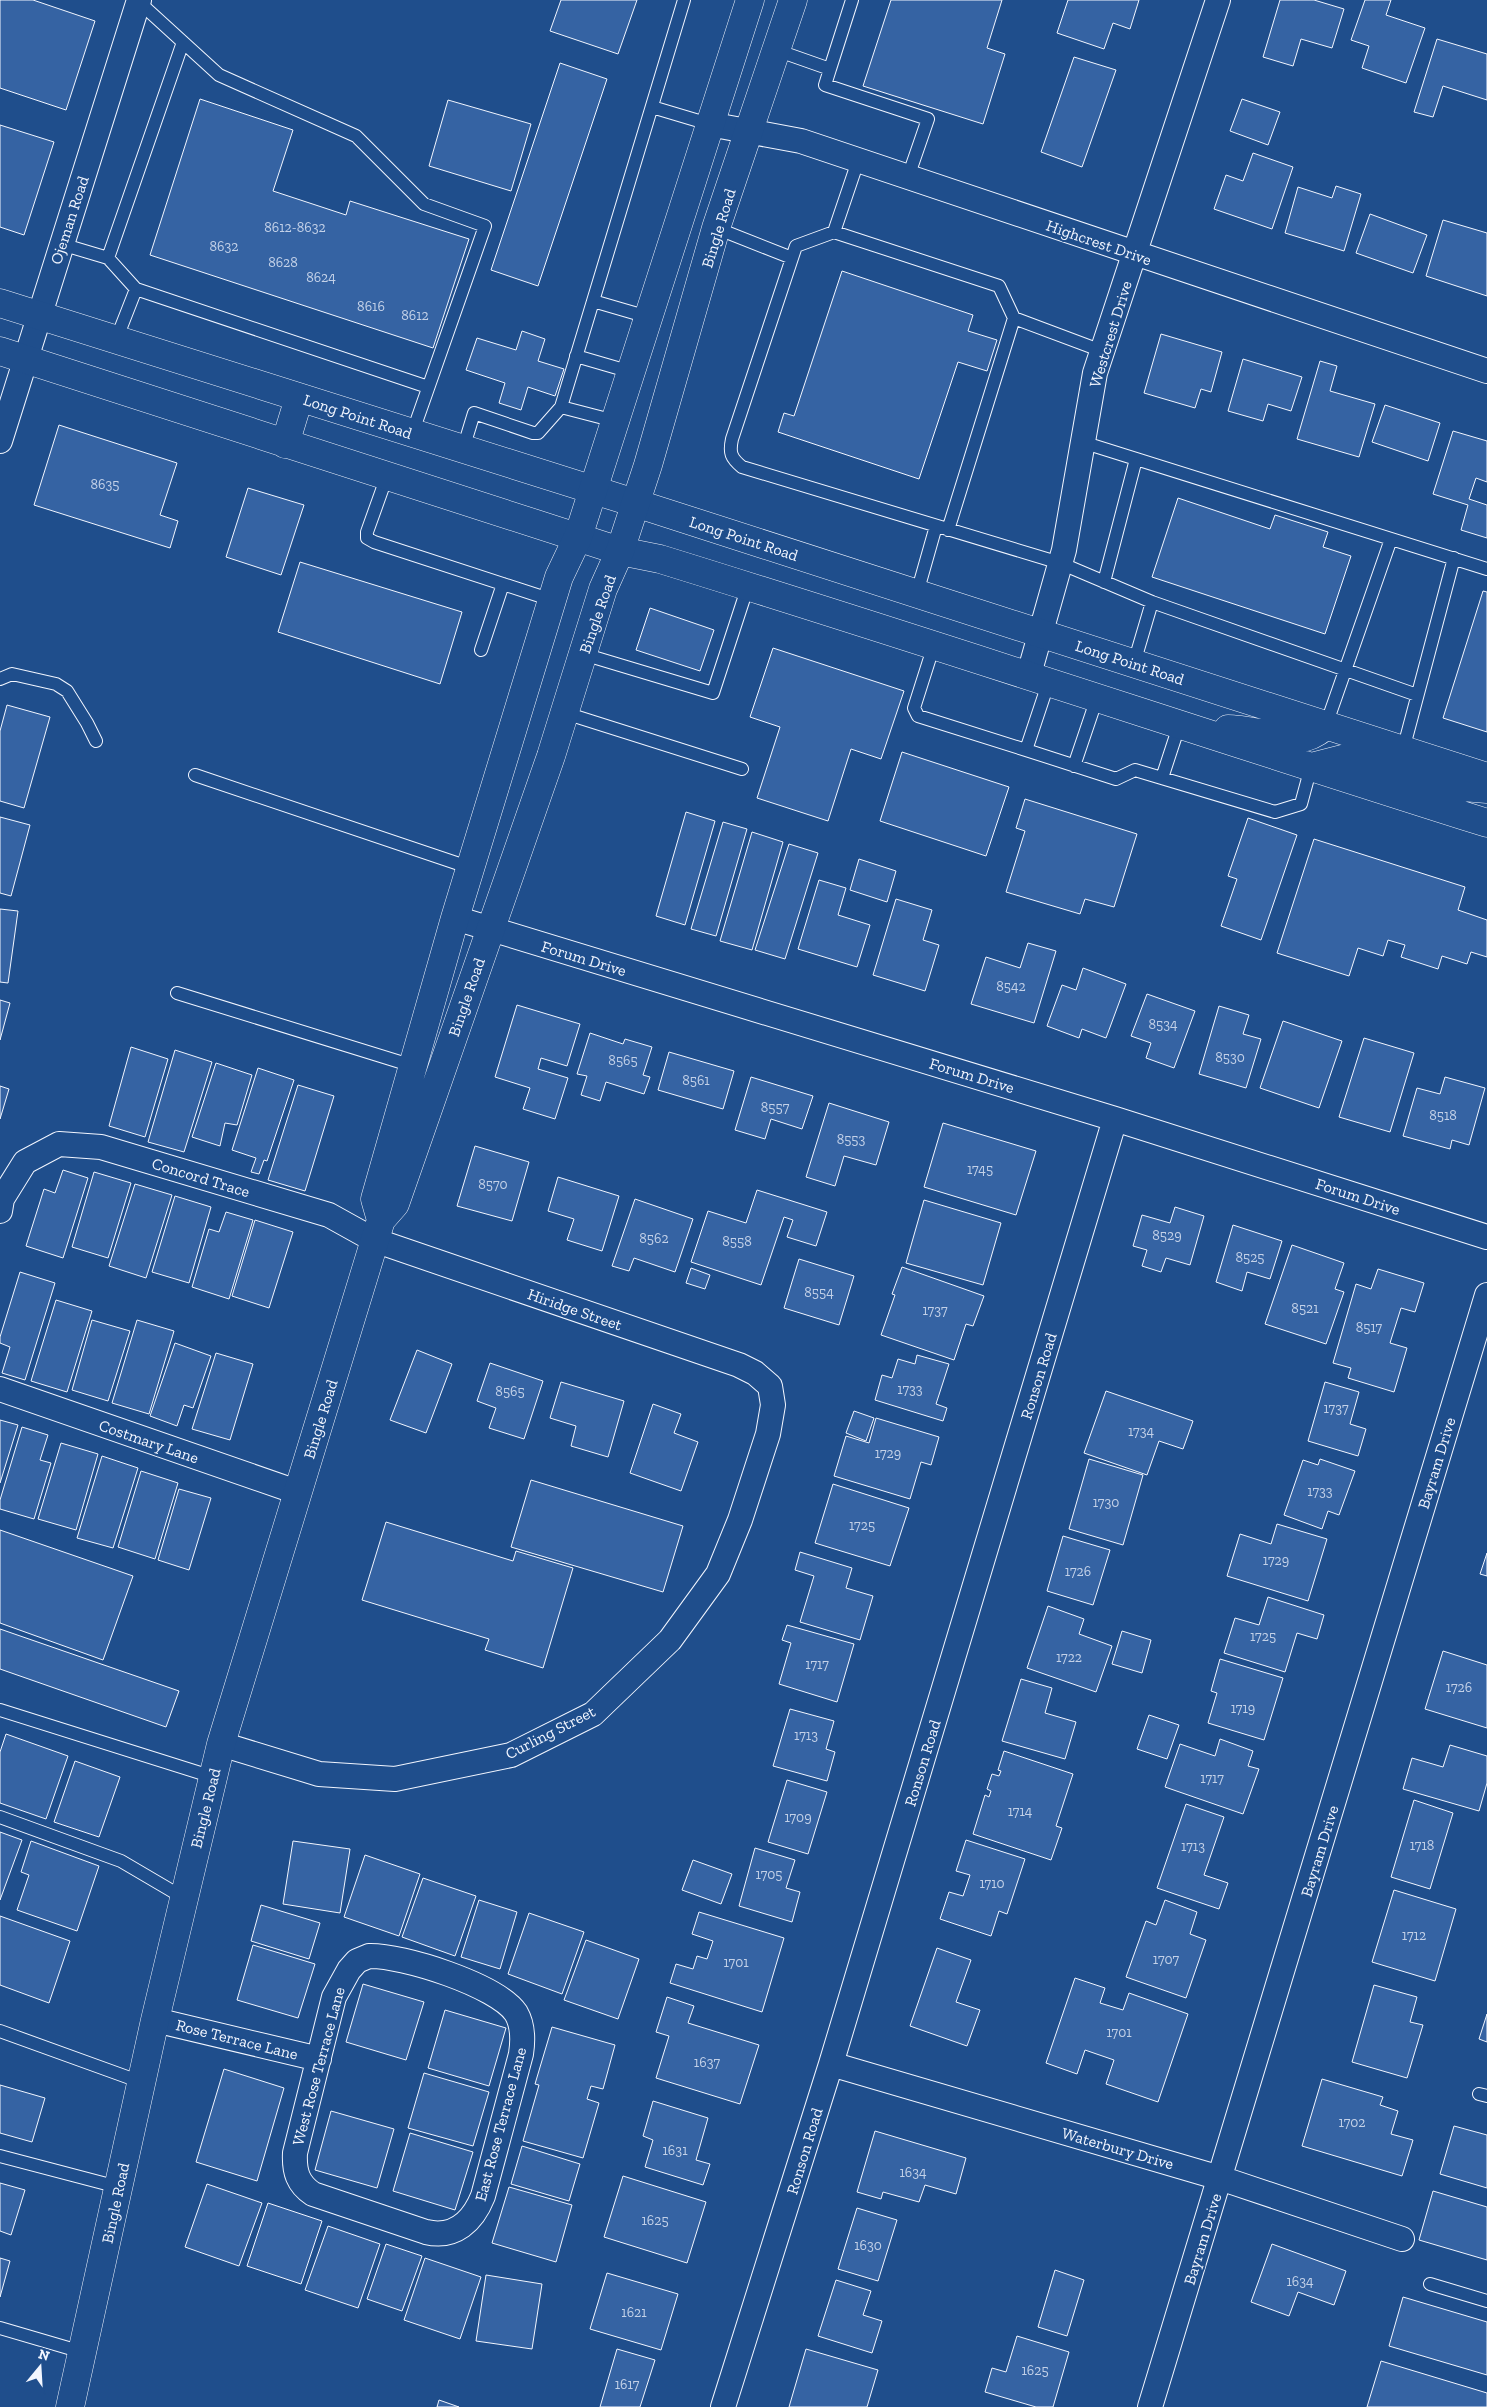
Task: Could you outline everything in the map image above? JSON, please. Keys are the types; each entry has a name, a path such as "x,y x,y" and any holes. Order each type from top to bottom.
{"main road":[{"name":"Bingle Road","path":"378,1230 375,1199 455,918 559,577 578,537 750,0"},
{"name":"Bingle Road","path":"70,2407 155,2020 221,1744 378,1230 395,1204 565,713 603,589 620,551 716,228 793,0"},
{"name":"Long Point Road","path":"0,303 1040,632 1487,777"},
{"path":"0,351 620,551 660,559 934,644 1185,728 1487,823"},
{"path":"285,444 299,398"},
{"path":"1185,728 1241,729 1298,738 1313,734 1326,725"},
{"path":"1311,768 1346,758 1438,785 1487,790"}],"street":[{"name":"Westcrest Drive","path":"1039,678 1040,632 1060,563 1082,442 1102,351 1218,0"},
{"name":"Ojeman Road","path":"0,441 139,1"},
{"name":"Highcrest Drive","path":"709,124 800,141 1135,255 1487,371"},
{"name":"Forum Drive","path":"455,918 1115,1118 1487,1237"},
{"name":"Ronson Road","path":"723,2407 831,2064 1115,1118"},
{"name":"Concord Trace","path":"0,1211 2,1198 25,1162 59,1144 101,1147 378,1230"},
{"name":"Hiridge Street","path":"378,1230 739,1365 755,1373 770,1386"},
{"name":"Bayram Drive","path":"1150,2407 1487,1294"},
{"name":"Curling Street","path":"221,1744 319,1774 395,1779 511,1755 593,1714 670,1640 718,1574 740,1520 768,1434 773,1405 770,1386"},
{"name":"Costmary Lane","path":"0,1389 297,1492"},
{"name":"West Rose Terrace Lane","path":"297,2177 295,2153 334,1997 340,1982 358,1961 369,1956 399,1958 482,1987 506,2002 516,2014"},
{"name":"East Rose Terrace Lane","path":"297,2177 304,2188 313,2194 438,2235 450,2232 470,2220 483,2196 516,2073 523,2039 516,2014"},
{"name":"Rose Terrace Lane","path":"155,2020 319,2059"},
{"name":"Waterbury Drive","path":"831,2064 1220,2178 1402,2239"}],"lane":[{"path":"463,449 474,413 538,433 561,407 684,0"},
{"path":"852,0 825,85 928,119 908,177"},
{"path":"139,1 219,75 356,136 424,204 485,226 412,434"},
{"path":"108,258 183,42"},
{"path":"776,50 830,69"},
{"path":"652,107 709,124"},
{"path":"834,232 858,161"},
{"path":"716,228 792,258"},
{"path":"917,594 942,528 1014,318 999,286 834,232 796,246 732,439 730,452 733,460 742,467 942,528 1060,563 1152,602 1417,695"},
{"path":"61,244 108,258 136,289 428,387"},
{"path":"116,340 136,289"},
{"path":"593,301 648,317"},
{"path":"1014,318 1102,351"},
{"path":"576,356 631,372"},
{"path":"561,407 615,421"},
{"path":"1082,442 1487,568"},
{"path":"1104,582 1136,459"},
{"path":"387,476 367,532 367,538 374,542 552,600"},
{"path":"1326,725 1391,539"},
{"path":"1403,750 1454,558"},
{"path":"481,650 503,584"},
{"path":"583,654 712,693 748,586"},
{"path":"1134,663 1152,602"},
{"path":"934,644 914,708 918,716 1116,779 1135,770 1275,812 1301,804 1311,768"},
{"path":"0,679 12,674 56,684 76,704 96,742"},
{"path":"1026,750 1039,678"},
{"path":"1074,766 1097,698"},
{"path":"565,713 742,769"},
{"path":"1162,778 1185,728"},
{"path":"195,776 471,868"},
{"path":"177,993 413,1066"},
{"path":"0,1710 213,1777"},
{"path":"0,1816 121,1861 184,1898"},
{"path":"0,2031 141,2082"},
{"path":"0,2156 118,2187"},
{"path":"1430,2284 1487,2301"},
{"path":"0,2328 82,2352"}],"building":[{"path":"0,0 33,0 95,21 66,110 0,88"},
{"path":"561,0 637,0 618,54 550,31"},
{"path":"891,0 1002,0 987,48 1005,54 983,124 863,86"},
{"path":"1068,0 1139,0 1130,29 1113,23 1104,49 1057,33"},
{"path":"1280,0 1314,0 1344,9 1332,48 1301,39 1293,66 1263,57"},
{"path":"1365,0 1391,0 1386,15 1425,28 1406,83 1362,68 1369,46 1351,40"},
{"path":"1437,39 1487,54 1487,100 1443,86 1433,117 1414,112"},
{"path":"1074,57 1116,70 1082,167 1041,152"},
{"path":"560,63 607,79 538,286 491,270"},
{"path":"200,99 293,130 273,191 346,215 350,201 469,239 433,348 150,255"},
{"path":"1242,99 1280,112 1268,145 1230,131"},
{"path":"448,100 531,124 511,191 429,166"},
{"path":"0,125 54,142 24,235 0,227"},
{"path":"1253,153 1293,167 1272,229 1214,209 1226,175 1243,181"},
{"path":"1336,186 1361,194 1344,251 1285,233 1298,187 1332,198"},
{"path":"1370,214 1427,235 1413,273 1356,253"},
{"path":"1443,220 1487,233 1487,296 1426,276"},
{"path":"842,271 973,315 968,331 997,340 987,371 958,362 919,479 778,432 784,413 794,416"},
{"path":"522,331 545,339 538,361 564,369 555,396 528,387 521,410 499,403 505,383 466,370 477,338 516,350"},
{"path":"1161,334 1222,352 1211,392 1201,389 1195,408 1144,393"},
{"path":"1243,359 1302,377 1291,411 1268,404 1263,421 1228,411"},
{"path":"1320,361 1337,366 1330,391 1375,404 1359,457 1297,439"},
{"path":"1385,405 1440,423 1428,461 1372,442"},
{"path":"59,425 177,463 160,515 178,521 170,548 34,505"},
{"path":"1453,431 1487,441 1487,482 1476,478 1469,499 1487,505 1487,538 1461,530 1468,505 1433,494"},
{"path":"248,488 304,505 281,575 226,557"},
{"path":"1178,498 1270,529 1275,515 1328,532 1323,547 1351,556 1325,634 1152,577"},
{"path":"300,562 462,612 440,684 278,632"},
{"path":"1483,591 1487,592 1487,732 1443,718"},
{"path":"650,608 714,630 700,671 636,650"},
{"path":"773,648 904,691 881,759 851,749 828,821 757,798 780,727 750,717"},
{"path":"7,705 50,717 24,808 0,801 0,731"},
{"path":"902,752 1009,787 986,856 880,821"},
{"path":"1025,799 1137,834 1114,907 1085,899 1080,914 1006,892 1025,831 1016,828"},
{"path":"686,812 715,821 685,925 656,916"},
{"path":"0,817 30,825 11,896 0,893"},
{"path":"1248,818 1297,835 1261,940 1221,926 1237,879 1228,876"},
{"path":"723,822 747,829 716,936 691,929"},
{"path":"752,832 783,842 752,950 720,941"},
{"path":"1314,839 1465,887 1458,910 1487,920 1487,957 1471,952 1467,964 1442,956 1438,969 1401,957 1405,945 1388,940 1383,956 1358,948 1349,976 1277,953"},
{"path":"789,844 818,853 785,959 755,950"},
{"path":"859,859 896,871 887,902 850,890"},
{"path":"819,880 846,888 838,915 870,925 857,967 798,949"},
{"path":"896,899 932,910 923,940 939,945 925,991 873,975"},
{"path":"0,909 18,911 8,983 0,982"},
{"path":"1028,943 1056,951 1034,1023 971,1004 986,957 1020,968"},
{"path":"1083,968 1126,984 1106,1038 1082,1029 1079,1038 1047,1026 1062,985 1076,990"},
{"path":"1147,994 1195,1011 1174,1068 1146,1058 1151,1043 1131,1036"},
{"path":"0,1000 10,1003 0,1040"},
{"path":"517,1005 580,1024 567,1066 541,1058 538,1069 568,1078 555,1119 523,1109 530,1088 495,1077"},
{"path":"1219,1006 1249,1015 1243,1034 1261,1039 1246,1088 1199,1074"},
{"path":"1283,1021 1342,1041 1319,1108 1260,1088"},
{"path":"590,1033 623,1044 625,1039 652,1047 643,1075 650,1077 644,1094 606,1082 600,1101 581,1095 587,1076 577,1074"},
{"path":"1364,1038 1414,1053 1390,1132 1339,1117"},
{"path":"131,1047 168,1059 145,1137 109,1126"},
{"path":"175,1050 212,1062 184,1152 148,1142"},
{"path":"669,1052 734,1071 723,1109 658,1090"},
{"path":"216,1063 252,1075 237,1125 225,1123 220,1146 192,1137"},
{"path":"258,1068 294,1080 267,1161 264,1160 259,1174 251,1172 256,1158 232,1150"},
{"path":"751,1077 813,1096 802,1129 771,1119 765,1139 735,1130"},
{"path":"1445,1077 1485,1088 1469,1145 1452,1140 1450,1149 1403,1136 1417,1088 1440,1094"},
{"path":"298,1085 334,1096 305,1191 268,1180"},
{"path":"0,1086 9,1089 0,1119"},
{"path":"829,1103 889,1122 876,1165 844,1156 835,1186 806,1177"},
{"path":"943,1123 1036,1151 1016,1215 924,1187"},
{"path":"475,1146 529,1162 512,1221 457,1206"},
{"path":"63,1170 88,1178 63,1258 26,1246 44,1189 55,1193"},
{"path":"94,1172 131,1183 108,1258 72,1247"},
{"path":"558,1177 619,1196 602,1251 567,1240 574,1219 548,1211"},
{"path":"135,1184 172,1195 146,1278 109,1266"},
{"path":"757,1190 827,1212 816,1246 787,1237 793,1220 784,1217 761,1285 691,1262 708,1211 746,1223"},
{"path":"175,1196 211,1207 189,1283 152,1272"},
{"path":"635,1199 693,1219 675,1272 634,1258 629,1271 612,1266"},
{"path":"924,1200 1001,1223 983,1285 906,1263"},
{"path":"1175,1207 1204,1216 1190,1265 1166,1258 1161,1272 1142,1266 1147,1250 1133,1246 1142,1215 1170,1223"},
{"path":"226,1212 253,1220 229,1299 192,1287 209,1229 219,1232"},
{"path":"255,1220 293,1232 269,1308 232,1296"},
{"path":"1233,1225 1282,1241 1270,1279 1247,1272 1242,1291 1216,1282"},
{"path":"1292,1245 1344,1263 1335,1289 1344,1292 1326,1344 1265,1324"},
{"path":"799,1259 854,1276 839,1325 784,1308"},
{"path":"902,1267 984,1296 973,1326 966,1324 954,1360 881,1335 895,1295 892,1294"},
{"path":"691,1268 710,1275 705,1289 686,1283"},
{"path":"1378,1269 1424,1283 1415,1312 1401,1308 1390,1343 1407,1348 1394,1392 1348,1378 1351,1368 1333,1363 1356,1284 1371,1289"},
{"path":"20,1272 55,1283 25,1380 2,1373 10,1347 0,1343 0,1337"},
{"path":"56,1300 92,1311 67,1392 31,1381"},
{"path":"92,1320 130,1331 108,1401 72,1390"},
{"path":"137,1320 174,1331 149,1414 112,1403"},
{"path":"175,1343 211,1356 193,1408 184,1405 177,1426 150,1416"},
{"path":"417,1350 452,1364 426,1433 390,1420"},
{"path":"216,1353 253,1364 230,1440 192,1429"},
{"path":"917,1355 949,1364 936,1404 947,1408 943,1421 875,1400 882,1375 892,1378 898,1359 915,1364"},
{"path":"490,1363 543,1381 524,1439 489,1428 496,1408 477,1401"},
{"path":"561,1382 624,1401 608,1457 571,1446 576,1426 550,1418"},
{"path":"1325,1382 1359,1392 1350,1424 1366,1429 1358,1456 1308,1441"},
{"path":"1106,1391 1193,1421 1183,1449 1159,1441 1147,1475 1084,1453"},
{"path":"653,1404 681,1414 674,1433 698,1442 681,1491 630,1473"},
{"path":"854,1411 874,1418 866,1441 846,1433"},
{"path":"876,1418 939,1437 931,1465 921,1462 910,1499 834,1476 846,1436 869,1443"},
{"path":"0,1420 18,1425 0,1483"},
{"path":"22,1427 48,1435 40,1460 51,1463 34,1519 0,1509 0,1500"},
{"path":"61,1443 98,1454 76,1530 38,1519"},
{"path":"102,1456 138,1468 113,1548 77,1538"},
{"path":"1089,1459 1143,1475 1123,1545 1069,1529"},
{"path":"1320,1459 1355,1471 1339,1515 1328,1511 1322,1529 1284,1515 1303,1460 1318,1465"},
{"path":"141,1471 178,1483 155,1559 118,1547"},
{"path":"531,1480 683,1526 663,1592 511,1547"},
{"path":"833,1484 909,1508 890,1566 815,1543"},
{"path":"179,1489 211,1498 189,1570 158,1560"},
{"path":"386,1522 513,1561 516,1551 573,1568 543,1668 485,1650 489,1639 362,1600"},
{"path":"1277,1524 1327,1539 1308,1601 1227,1576 1240,1534 1271,1544"},
{"path":"0,1530 133,1576 103,1660 0,1623"},
{"path":"1063,1536 1110,1550 1093,1605 1047,1591"},
{"path":"800,1552 852,1568 846,1588 873,1596 860,1640 800,1622 814,1576 795,1570"},
{"path":"1487,1553 1487,1576 1480,1574"},
{"path":"1268,1597 1324,1615 1317,1639 1297,1633 1285,1672 1224,1653 1235,1618 1259,1625"},
{"path":"1048,1606 1084,1619 1079,1634 1112,1646 1096,1692 1027,1668"},
{"path":"787,1625 854,1644 837,1702 779,1684 791,1643 782,1640"},
{"path":"0,1629 179,1691 166,1727 0,1669"},
{"path":"1122,1631 1151,1640 1142,1673 1112,1664"},
{"path":"1443,1651 1487,1665 1487,1728 1425,1709"},
{"path":"1220,1659 1283,1678 1264,1740 1208,1723 1217,1693 1211,1691"},
{"path":"1021,1679 1052,1688 1045,1713 1076,1722 1065,1759 1002,1741"},
{"path":"790,1709 834,1721 826,1749 835,1752 827,1781 773,1766"},
{"path":"1149,1715 1179,1725 1167,1759 1137,1749"},
{"path":"6,1734 68,1756 46,1819 0,1803 0,1752"},
{"path":"1220,1739 1253,1751 1248,1766 1259,1769 1243,1814 1165,1787 1180,1744 1215,1756"},
{"path":"1450,1745 1487,1756 1487,1783 1479,1811 1403,1789 1412,1758 1443,1767"},
{"path":"1004,1751 1073,1774 1056,1826 1062,1828 1051,1860 973,1834 985,1795 989,1797 991,1791 987,1789 992,1774 999,1776 1001,1771 998,1770"},
{"path":"75,1761 120,1777 99,1837 54,1822"},
{"path":"787,1780 827,1792 808,1854 768,1842"},
{"path":"1414,1800 1453,1813 1430,1889 1391,1877"},
{"path":"1186,1804 1224,1817 1204,1875 1228,1883 1219,1909 1157,1888"},
{"path":"0,1832 22,1840 0,1900"},
{"path":"966,1840 1025,1859 1007,1914 999,1911 991,1936 940,1919 949,1892 963,1896 970,1875 956,1871"},
{"path":"31,1841 99,1866 77,1931 17,1910 29,1875 21,1872"},
{"path":"293,1841 350,1849 340,1913 283,1904"},
{"path":"755,1848 795,1860 786,1888 800,1892 792,1922 739,1906"},
{"path":"365,1855 420,1874 399,1936 344,1917"},
{"path":"693,1860 732,1874 721,1904 682,1890"},
{"path":"423,1878 476,1896 455,1956 402,1937"},
{"path":"1394,1890 1456,1909 1435,1981 1372,1962"},
{"path":"479,1900 517,1912 500,1969 461,1957"},
{"path":"1165,1900 1197,1912 1190,1934 1206,1940 1186,1998 1126,1977 1146,1921 1156,1925"},
{"path":"261,1905 320,1923 309,1959 251,1941"},
{"path":"699,1912 784,1938 762,2012 670,1983 676,1964 693,1969 697,1956 707,1959 713,1941 692,1934"},
{"path":"529,1913 584,1932 562,1994 508,1974"},
{"path":"0,1916 70,1941 49,2003 0,1985"},
{"path":"586,1940 639,1959 618,2019 564,2000"},
{"path":"253,1945 315,1964 298,2018 237,2000"},
{"path":"937,1948 971,1960 956,2002 980,2010 967,2046 910,2026"},
{"path":"1075,1978 1105,1988 1100,2003 1123,2010 1129,1993 1188,2014 1158,2102 1106,2084 1114,2060 1085,2050 1077,2074 1046,2063"},
{"path":"363,1984 424,2002 406,2060 346,2042"},
{"path":"1374,1985 1417,1997 1410,2022 1423,2025 1407,2078 1352,2062"},
{"path":"667,1997 694,2006 688,2023 759,2045 740,2104 656,2078 669,2036 656,2032"},
{"path":"445,2010 506,2028 489,2086 428,2068"},
{"path":"1487,2014 1487,2042 1479,2039"},
{"path":"552,2027 615,2045 603,2089 591,2086 587,2099 599,2103 583,2158 523,2141 539,2085 535,2084"},
{"path":"224,2069 284,2088 257,2181 196,2162"},
{"path":"424,2073 489,2092 473,2146 408,2128"},
{"path":"1322,2079 1383,2097 1380,2105 1398,2111 1391,2134 1413,2140 1402,2176 1302,2146"},
{"path":"0,2085 45,2098 32,2142 0,2133"},
{"path":"653,2101 708,2118 696,2160 710,2164 703,2185 645,2167 653,2140 643,2136"},
{"path":"331,2111 394,2129 377,2188 315,2170"},
{"path":"1454,2126 1487,2135 1487,2188 1440,2174"},
{"path":"875,2131 966,2158 956,2194 925,2185 919,2202 883,2192 881,2199 857,2192"},
{"path":"410,2133 473,2152 455,2210 393,2191"},
{"path":"522,2146 580,2164 569,2201 511,2184"},
{"path":"623,2176 706,2202 687,2263 604,2237"},
{"path":"0,2183 25,2190 11,2235 0,2231"},
{"path":"207,2184 262,2203 239,2266 185,2247"},
{"path":"509,2187 572,2205 556,2262 492,2243"},
{"path":"1433,2191 1487,2207 1487,2260 1419,2240"},
{"path":"268,2203 322,2221 301,2284 247,2266"},
{"path":"857,2208 897,2220 878,2281 838,2269"},
{"path":"328,2226 380,2244 358,2308 305,2290"},
{"path":"386,2244 422,2256 402,2311 367,2299"},
{"path":"1272,2244 1346,2271 1334,2305 1298,2292 1289,2316 1251,2302"},
{"path":"0,2258 10,2261 0,2297"},
{"path":"425,2258 481,2277 460,2339 404,2320"},
{"path":"1055,2270 1084,2280 1067,2336 1038,2327"},
{"path":"607,2273 678,2294 661,2350 590,2329"},
{"path":"486,2275 542,2284 532,2349 476,2341"},
{"path":"836,2280 871,2291 863,2315 882,2321 872,2353 818,2336"},
{"path":"1403,2297 1487,2322 1487,2375 1389,2346"},
{"path":"1017,2336 1069,2352 1053,2407 1036,2407 985,2392 992,2368 1006,2372"},
{"path":"617,2349 655,2360 640,2407 600,2407"},
{"path":"806,2349 878,2370 867,2407 789,2407"},
{"path":"1381,2361 1487,2393 1487,2407 1367,2407"},
{"path":"439,2400 459,2407 437,2407"}]}
